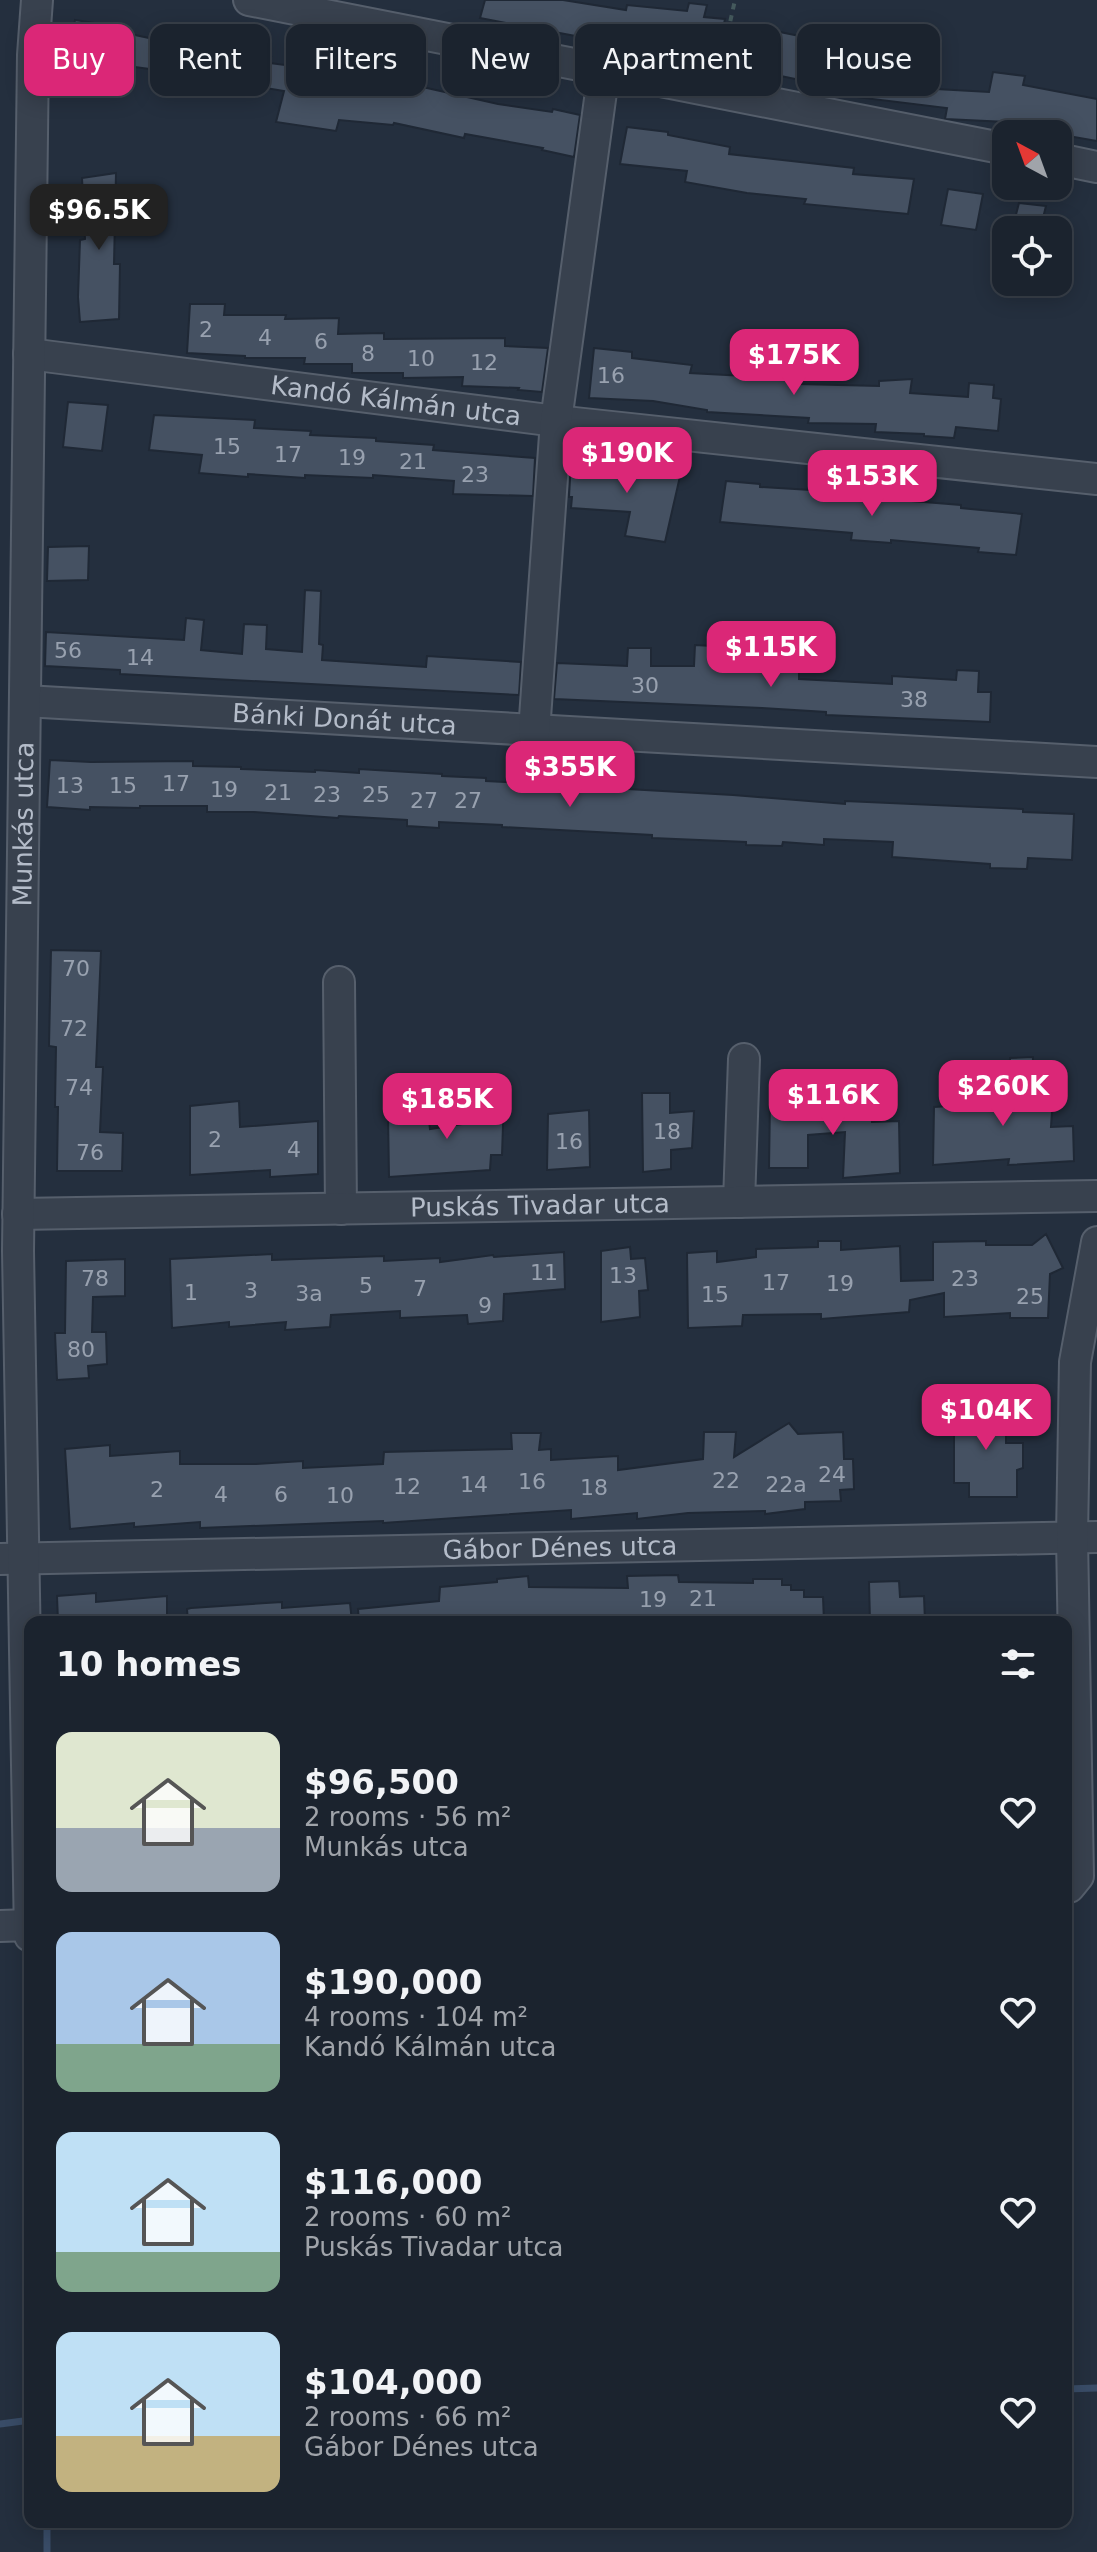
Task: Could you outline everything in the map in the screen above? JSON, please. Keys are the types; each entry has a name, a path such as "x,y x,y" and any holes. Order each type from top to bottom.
{"street":[{"name":"Munkás utca","path":"24,1809 11,1558 9,1252 18,1214 11,1004 12,740 25,701 19,370 37,0"},
{"path":"249,0 575,64"},
{"path":"534,732 556,421 600,96"},
{"path":"735,96 992,146"},
{"path":"1072,162 1097,167"},
{"name":"Kandó Kálmán utca","path":"19,370 556,421 1097,479"},
{"name":"Bánki Donát utca","path":"25,701 1097,762"},
{"path":"339,982 341,1209"},
{"path":"739,1202 744,1059"},
{"name":"Puskás Tivadar utca","path":"18,1214 1097,1196"},
{"path":"1077,1888 1084,1537 1075,1362 1097,1242"},
{"name":"Gábor Dénes utca","path":"11,1558 1084,1537"},
{"path":"0,1926 24,1925"}],"path":[{"path":"730,24 735,0"}],"building":[{"path":"485,0 563,0 626,10 627,5 687,11 689,3 707,5 704,17 725,19 724,24 575,24 575,36 559,33 559,24 512,24 480,18"},
{"path":"75,20 101,24 74,24"},
{"path":"781,32 797,35 797,79 781,76"},
{"path":"134,35 150,38 150,69 134,67"},
{"path":"270,63 286,65 286,96 426,96 426,88 442,91 442,96 462,96 580,115 574,157 543,148 465,134 464,138 394,123 339,120 336,131 276,122 284,91 270,89"},
{"path":"993,72 1025,76 1023,85 1097,99 1097,141 1072,137 1072,120 945,119 947,108 856,97 940,96 940,89 989,92"},
{"path":"627,127 668,132 668,135 730,147 729,154 854,168 853,174 914,179 908,214 804,204 806,199 685,182 687,171 620,164"},
{"path":"116,173 114,264 120,264 119,319 80,322 80,240 85,239 82,178"},
{"path":"948,189 983,194 976,230 941,225"},
{"path":"1019,203 1046,206 1044,216 1016,216"},
{"path":"190,304 225,304 224,315 286,315 285,319 339,318 338,334 384,333 384,339 505,338 505,346 548,348 542,392 462,386 463,377 403,378 403,373 352,373 352,364 304,364 305,358 245,358 187,353"},
{"path":"594,348 632,352 632,358 692,365 690,373 765,377 765,373 800,375 799,384 879,386 879,381 912,379 910,393 968,397 969,383 994,385 993,398 1001,399 998,431 956,427 954,438 924,436 875,432 876,424 808,423 809,418 707,412 653,401 589,398"},
{"path":"68,402 108,405 102,451 63,447"},
{"path":"154,415 255,420 254,428 311,431 310,435 434,445 433,450 535,458 533,496 453,494 454,481 373,475 373,478 305,475 305,478 199,473 202,455 149,450"},
{"path":"571,461 681,472 665,542 625,536 630,512 571,508"},
{"path":"726,481 1022,514 1016,555 978,552 979,548 891,540 891,543 851,540 852,533 720,522"},
{"path":"89,546 88,580 47,581 48,547"},
{"path":"305,590 321,591 319,644 323,645 322,660 426,667 427,656 521,662 519,695 120,674 120,670 45,666 46,632 184,640 186,618 204,620 201,650 242,654 244,624 267,625 266,649 302,652"},
{"path":"695,645 731,647 730,668 799,672 799,679 892,684 892,676 956,680 957,670 979,671 978,692 991,692 990,722 554,699 557,663 627,666 628,648 651,648 651,666 694,666"},
{"path":"50,760 193,761 193,766 315,772 359,773 359,769 486,778 486,781 845,804 845,801 1023,809 1023,812 1074,814 1072,860 1028,858 1027,869 990,868 990,864 892,857 893,842 824,839 824,845 783,842 782,846 746,845 746,842 652,838 652,835 502,825 439,822 439,828 407,826 407,820 207,812 207,806 90,807 90,810 47,807"},
{"path":"51,950 101,951 96,1067 103,1067 100,1132 123,1133 122,1171 57,1171 56,1047 49,1046"},
{"path":"1033,1057 1032,1097 1053,1096 1051,1127 1073,1126 1074,1161 1008,1165 1009,1159 933,1165 934,1107 1009,1102 1010,1058"},
{"path":"642,1093 670,1093 670,1113 694,1111 692,1148 671,1150 671,1169 643,1172"},
{"path":"504,1096 502,1155 491,1155 490,1170 389,1177 388,1116 428,1112 430,1129 463,1124 463,1098"},
{"path":"825,1098 825,1109 872,1105 872,1122 899,1121 900,1173 843,1178 845,1132 808,1135 808,1168 769,1168 770,1101"},
{"path":"239,1101 240,1127 318,1121 318,1174 270,1177 270,1170 190,1175 190,1106"},
{"path":"589,1110 590,1167 547,1170 548,1114"},
{"path":"1046,1234 1063,1268 1050,1274 1048,1318 1010,1318 1010,1313 944,1317 944,1293 910,1300 909,1312 821,1319 821,1314 743,1315 742,1326 688,1328 687,1253 717,1251 717,1262 756,1257 756,1249 818,1247 818,1241 841,1241 841,1250 900,1246 901,1281 933,1280 933,1242 986,1241 986,1245 1032,1245"},
{"path":"630,1247 631,1259 645,1258 648,1290 639,1291 640,1317 601,1322 601,1251"},
{"path":"564,1252 565,1289 504,1294 503,1321 468,1324 467,1315 400,1318 400,1311 331,1315 330,1327 285,1330 286,1322 229,1327 229,1322 172,1328 170,1259 272,1254 272,1260 384,1256 384,1261 440,1258 440,1262 493,1255"},
{"path":"125,1259 125,1296 93,1297 92,1332 106,1332 107,1364 88,1366 89,1378 57,1380 55,1333 65,1333 66,1261"},
{"path":"965,1398 1001,1398 1001,1429 1006,1429 1006,1443 1023,1443 1023,1468 1017,1470 1017,1497 969,1497 969,1483 954,1483 954,1427 965,1427"},
{"path":"789,1423 798,1434 843,1432 844,1459 853,1459 854,1489 840,1490 841,1501 805,1502 805,1509 765,1514 765,1511 688,1513 637,1519 637,1513 571,1519 571,1510 383,1523 200,1528 200,1522 134,1527 134,1523 70,1529 65,1449 110,1445 110,1456 180,1451 180,1464 303,1461 303,1468 383,1464 384,1452 512,1449 511,1433 541,1433 539,1450 551,1449 551,1460 618,1456 618,1470 703,1459 704,1432 736,1432 734,1457"},
{"path":"678,1575 679,1582 753,1583 753,1579 782,1579 782,1585 791,1585 791,1590 804,1590 804,1597 823,1597 824,1616 359,1616 358,1609 439,1601 440,1587 528,1576 529,1587 628,1588 627,1576"},
{"path":"899,1581 900,1597 924,1596 925,1616 870,1616 869,1582"},
{"path":"96,1593 96,1602 167,1596 167,1616 58,1616 57,1596"},
{"path":"282,1602 282,1608 350,1603 351,1616 188,1616 187,1609"}],"waterway":[{"path":"1072,2389 1097,2388"},
{"path":"0,2424 23,2421"},
{"path":"47,2528 47,2552"}]}
